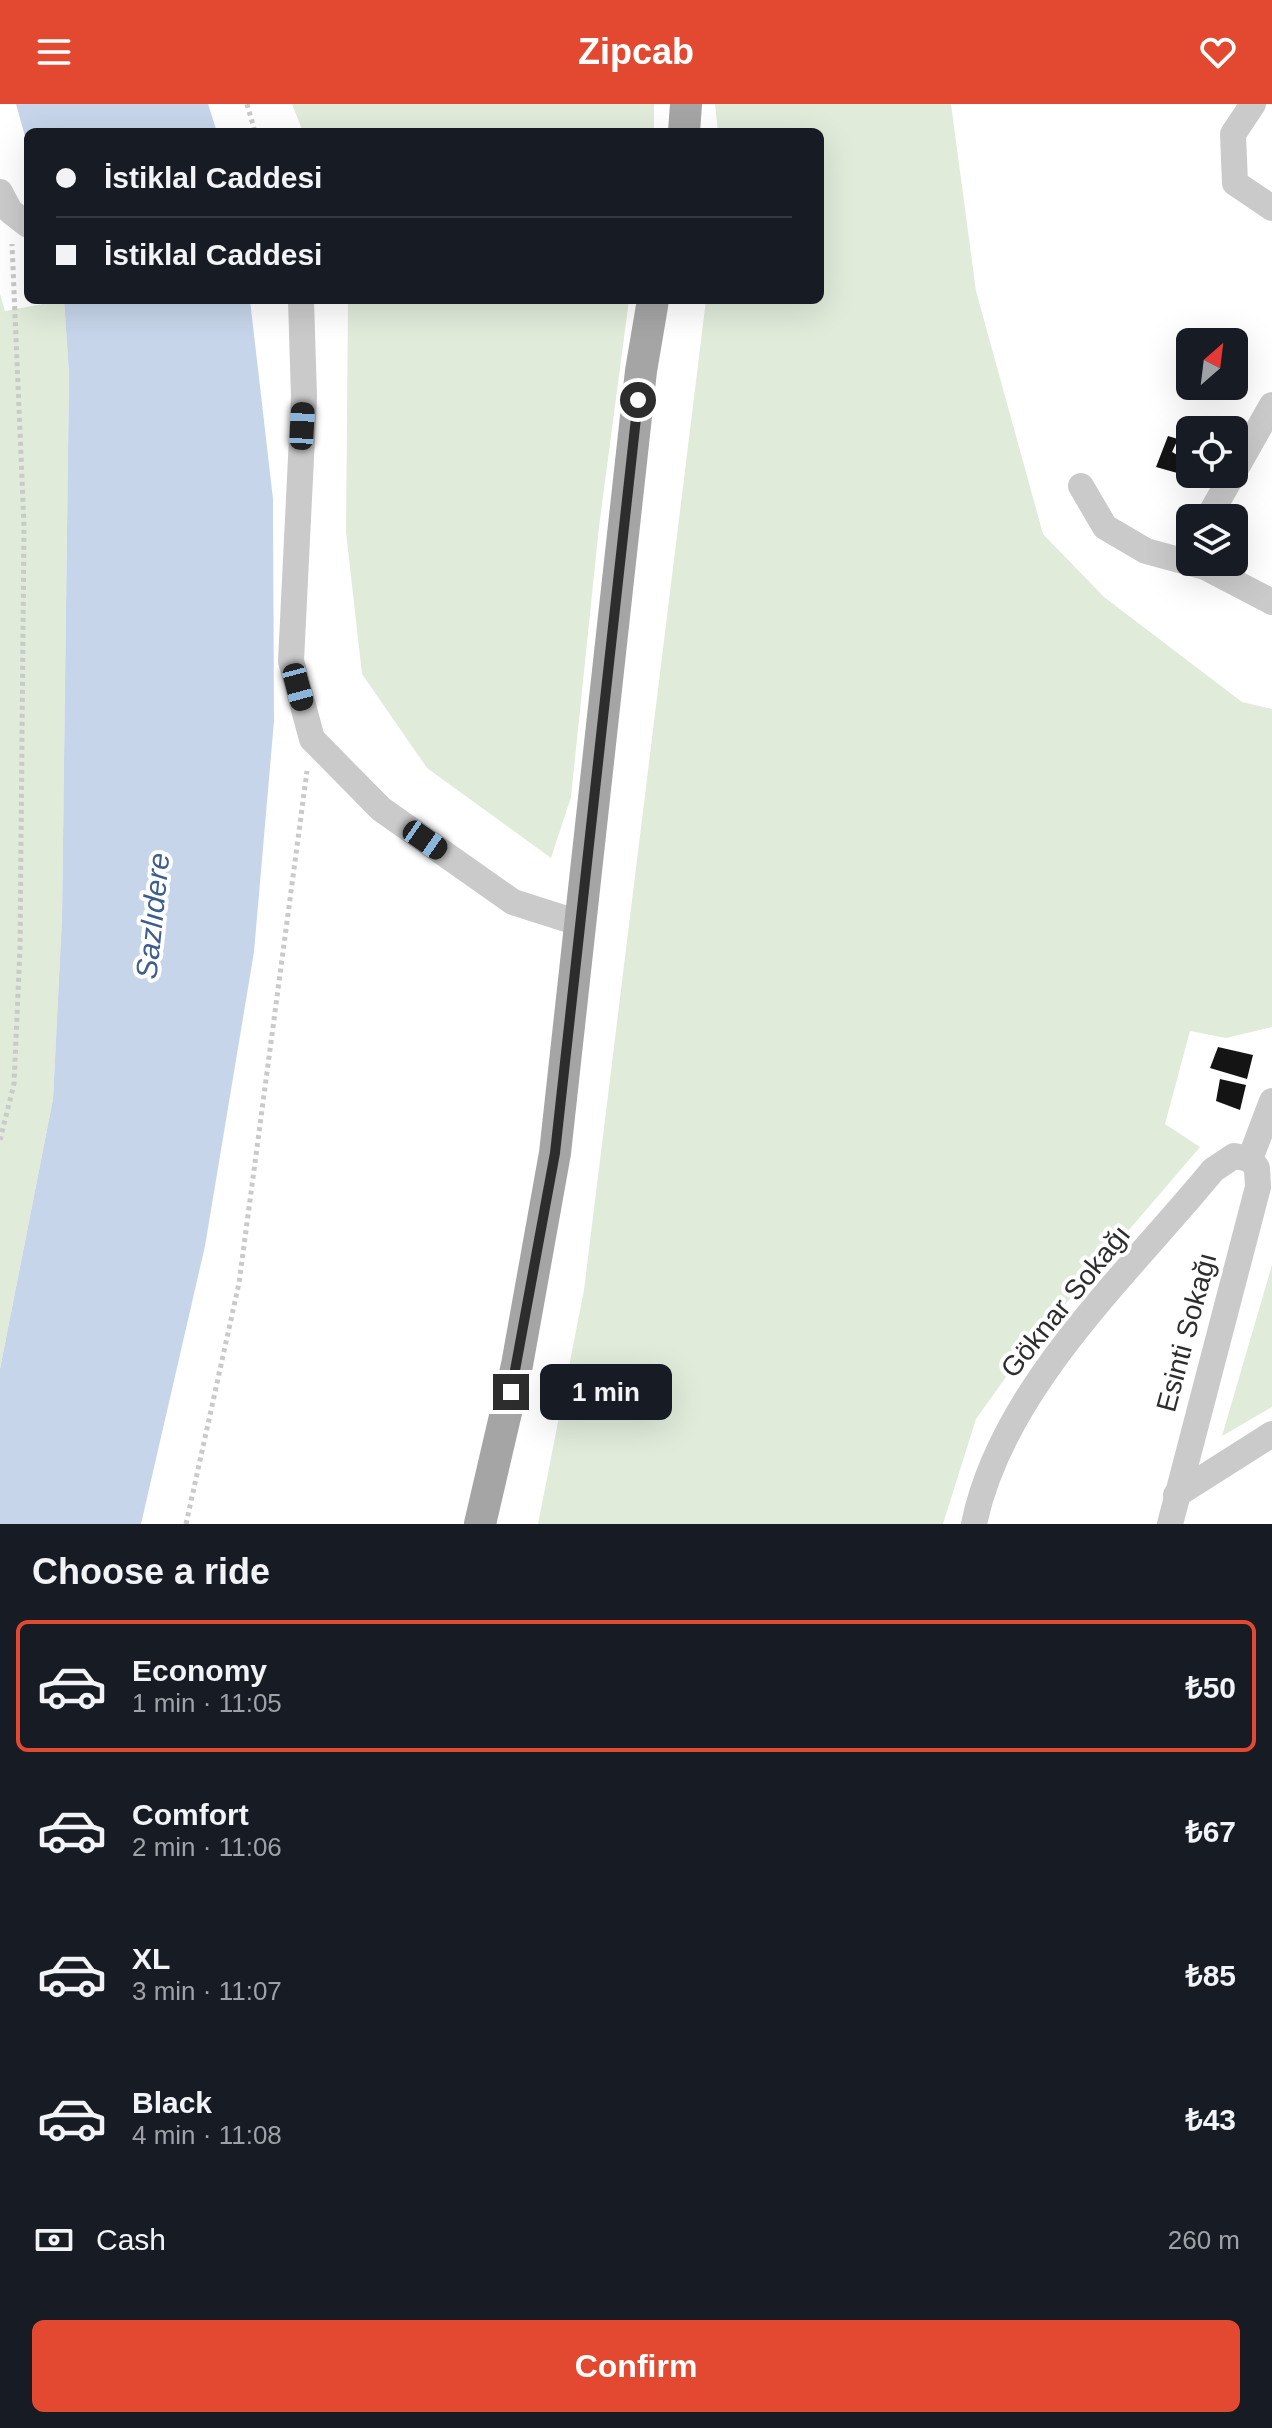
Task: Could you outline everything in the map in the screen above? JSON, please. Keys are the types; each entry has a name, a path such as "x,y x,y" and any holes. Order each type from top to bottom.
{"main road":[{"path":"684,128 686,104"},
{"path":"480,1524 517,1365 552,1168 582,924 641,371 652,304"}],"street":[{"path":"1253,104 1233,134 1235,183 1272,208"},
{"path":"301,304 304,397 291,661 312,739 381,809 513,902 582,924"},
{"path":"1248,448 1272,405"},
{"path":"1081,486 1105,527 1146,551 1176,558"},
{"path":"1226,576 1272,602"},
{"path":"1250,1159 1272,1101"},
{"name":"Göknar Sokağı","path":"974,1524 978,1503 1023,1404 1083,1321 1213,1170 1234,1156 1250,1159"},
{"name":"Esinti Sokağı","path":"1170,1524 1258,1187 1257,1168 1250,1159"},
{"path":"1176,1495 1272,1434"}],"path":[{"path":"247,104 254,128"},
{"path":"0,1140 14,1084 18,978 24,526 13,210"},
{"path":"186,1524 239,1283 312,739"}],"green space":[{"path":"292,104 654,104 654,128 301,128"},
{"path":"715,104 951,104 976,291 1043,534 1104,597 1242,702 1272,709 1272,1027 1226,1038 1190,1031 1165,1124 1200,1147 1021,1356 976,1419 943,1524 538,1524 584,1290 706,304 824,304 824,128 718,128"},
{"path":"0,294 5,311 43,304 64,304 69,374 62,917 53,1099 0,1369"},
{"path":"348,304 628,304 599,527 571,797 551,858 427,768 362,674 346,532"},
{"path":"1272,1265 1272,1407 1222,1436"}],"water":[{"path":"16,104 208,104 216,128 24,128 24,133"},
{"name":"Sazlıdere","path":"64,304 250,304 273,499 274,721 254,952 205,1246 141,1524 0,1524 0,1369 53,1099 62,917 69,374"}],"building":[{"path":"1168,436 1176,438 1172,452 1176,454 1176,473 1156,467"},
{"path":"1218,1047 1253,1055 1247,1079 1210,1068"},
{"path":"1220,1079 1246,1085 1240,1110 1216,1101"}],"route":[{"path":"511,1392 555,1153 638,400"}]}
